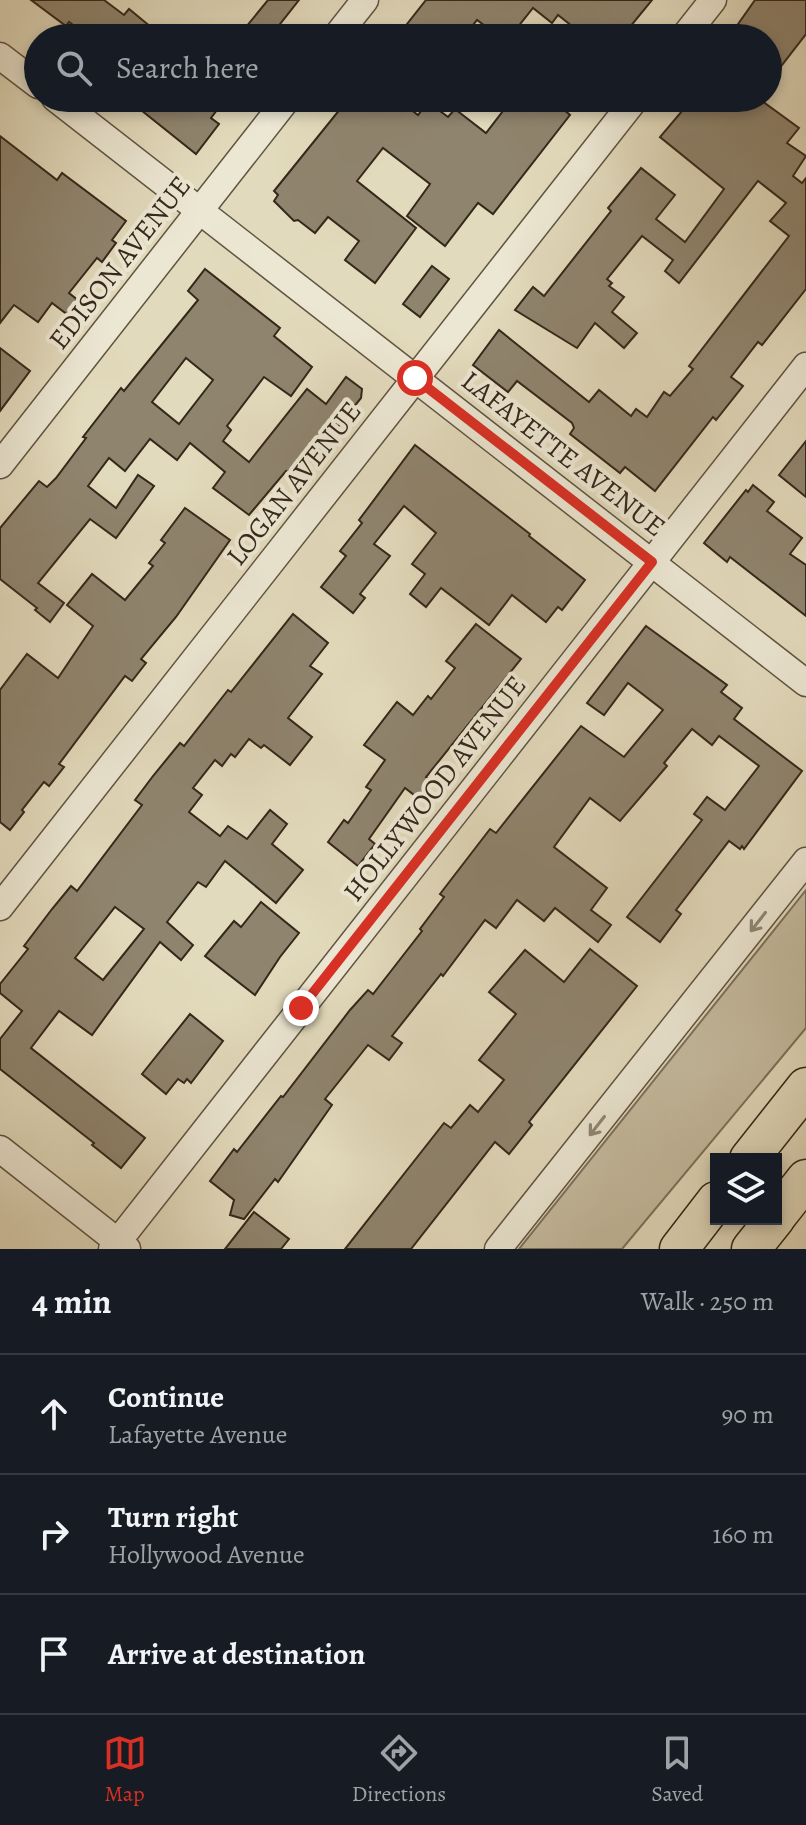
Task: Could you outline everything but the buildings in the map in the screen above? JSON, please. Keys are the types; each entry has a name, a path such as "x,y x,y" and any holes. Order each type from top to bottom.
{"highway":[{"path":"754,1153 806,1087"},
{"path":"782,1209 806,1179"},
{"path":"679,1249 710,1209"},
{"path":"751,1249 770,1225"}],"street":[{"path":"346,24 365,0"},
{"path":"694,24 713,0"},
{"path":"0,56 24,74"},
{"name":"LAFAYETTE AVENUE","path":"73,112 806,683"},
{"name":"EDISON AVENUE","path":"4,451 277,112"},
{"name":"LOGAN AVENUE","path":"0,907 625,112"},
{"name":"HOLLYWOOD AVENUE","path":"119,1247 806,366"},
{"path":"498,1249 806,861"},
{"path":"0,1149 119,1247"}],"shaded area":[{"path":"806,890 806,1028 622,1249 519,1249"}],"route":[{"path":"301,1008 652,562 415,378"}]}
